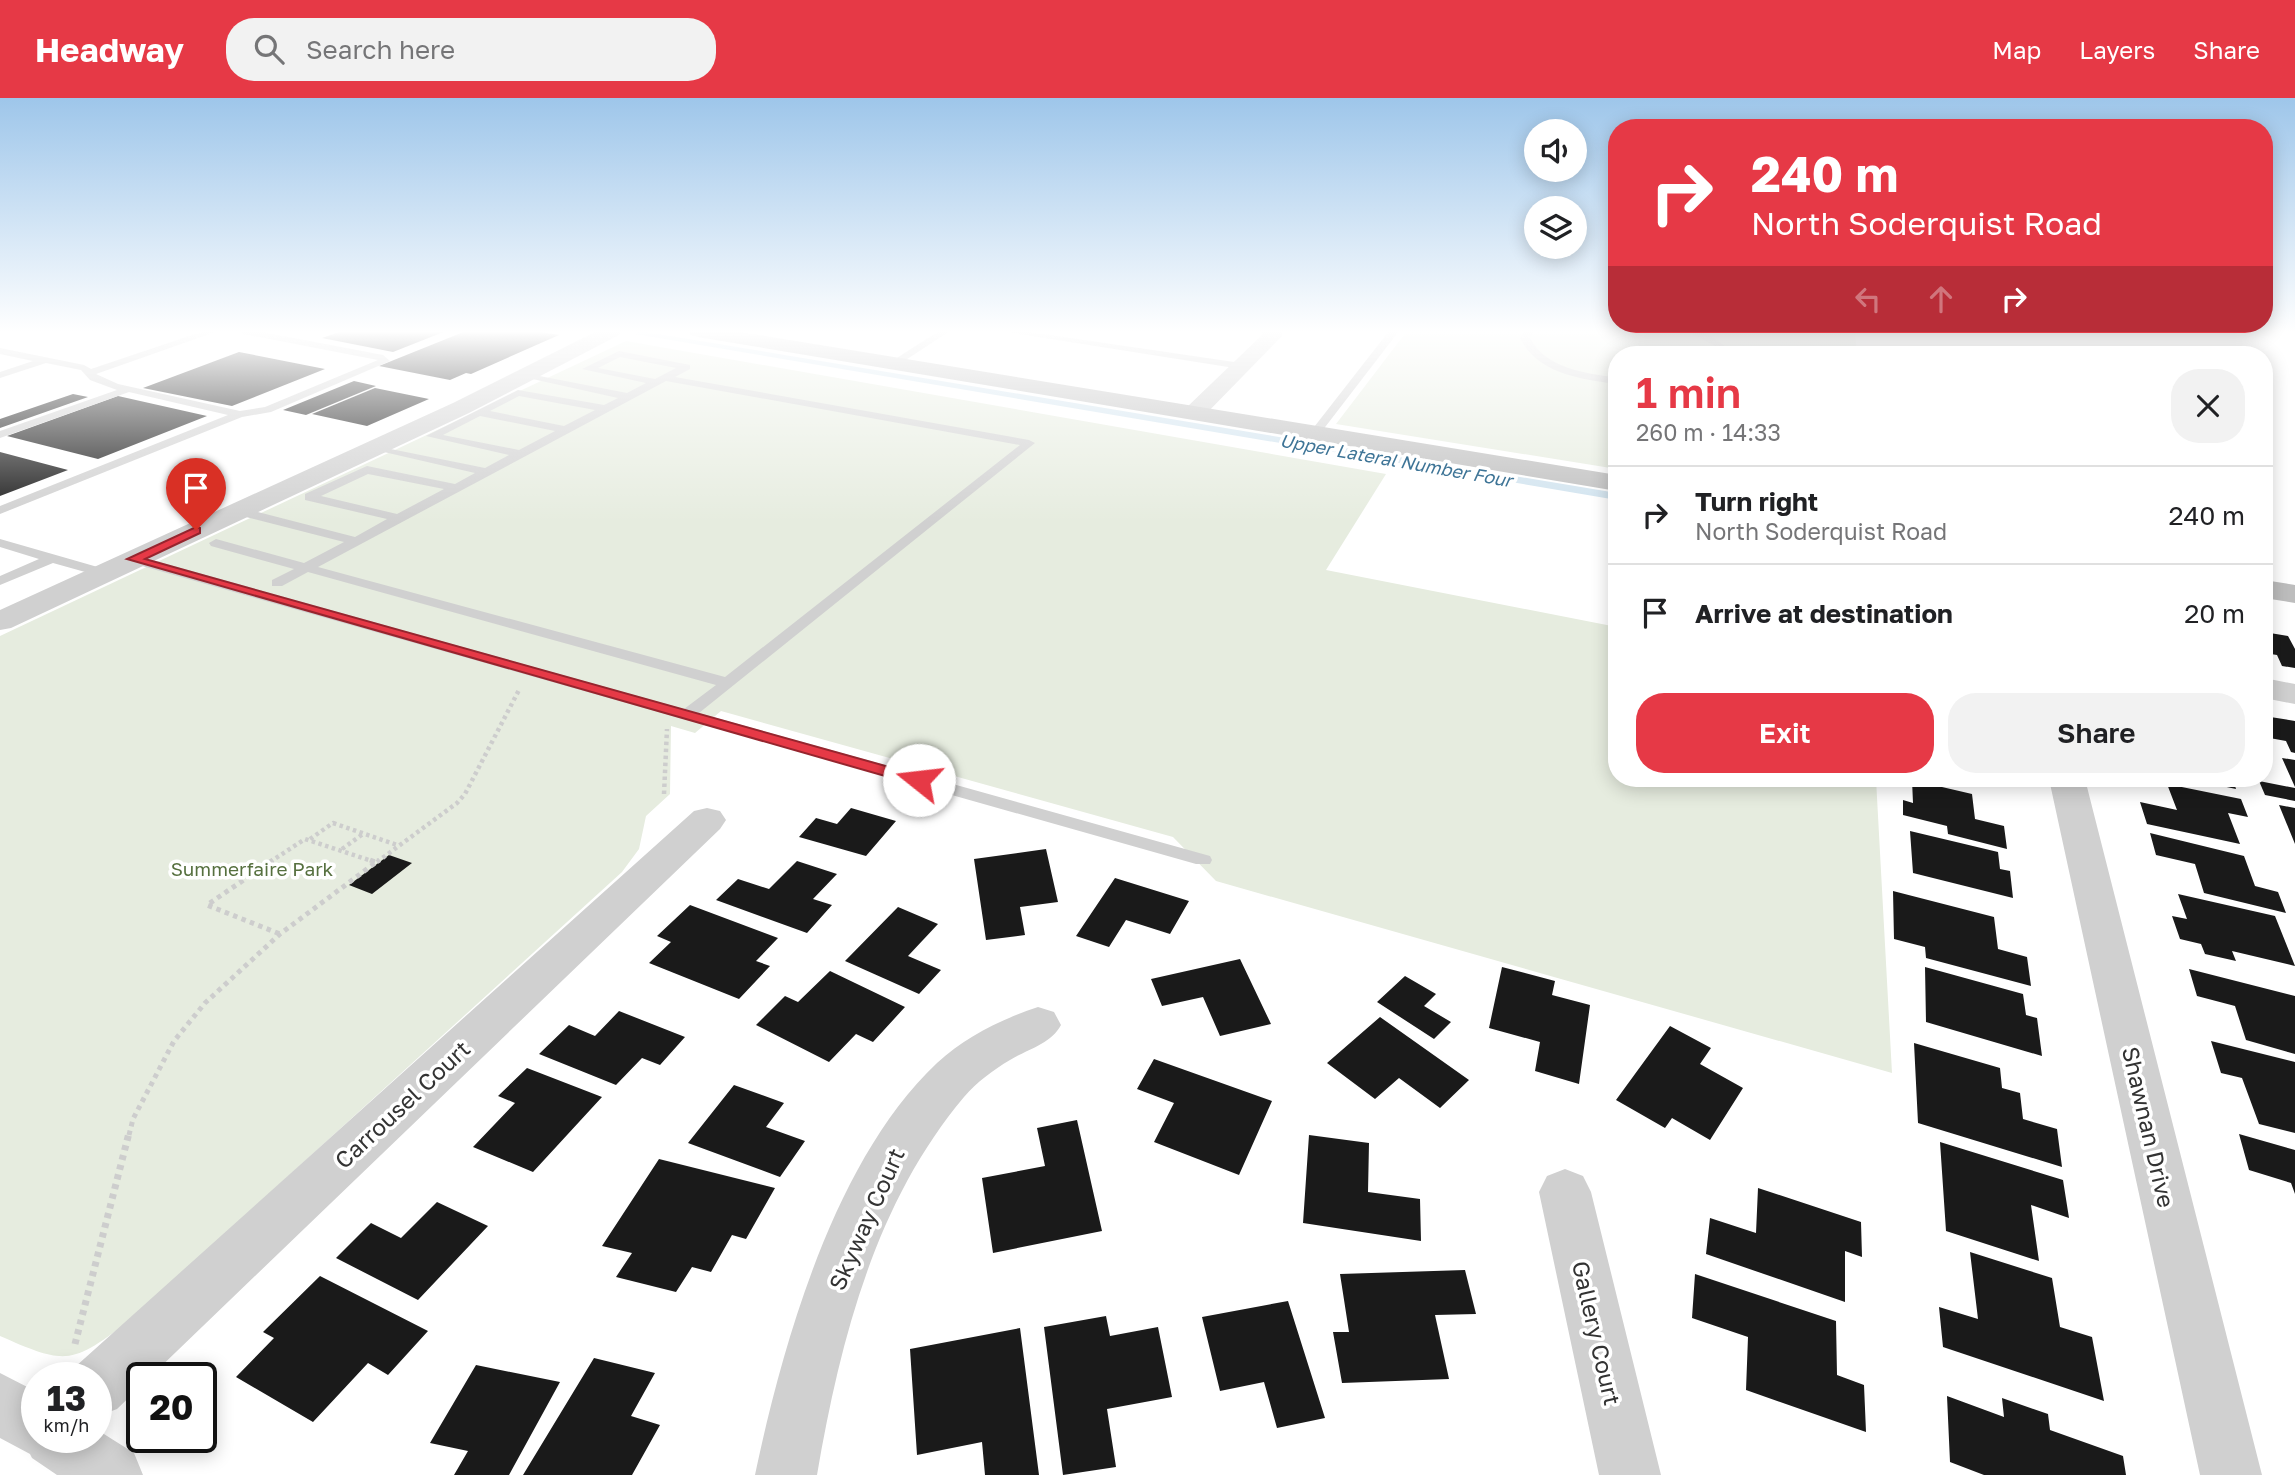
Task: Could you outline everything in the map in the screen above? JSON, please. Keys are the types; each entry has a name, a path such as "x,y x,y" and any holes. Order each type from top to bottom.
{"street":[{"path":"0,621 484,395"},
{"path":"1088,395 1608,482"},
{"path":"1194,413 1212,395"},
{"path":"2273,590 2295,594"},
{"path":"2273,690 2295,694"},
{"name":"Shawnan Drive","path":"2069,787 2231,1475"},
{"name":"Carrousel Court","path":"112,1373 707,820"},
{"name":"Skyway Court","path":"786,1475 814,1357 838,1280 863,1216 902,1138 936,1094 974,1059 1038,1025"},
{"name":"Gallery Court","path":"1565,1192 1630,1475"},
{"path":"0,1403 21,1417"},
{"path":"78,1453 112,1475"}],"lane":[{"path":"0,435 111,395"},
{"path":"156,395 240,414"},
{"path":"0,510 240,414 267,410 302,395"},
{"path":"513,395 432,436 520,454"},
{"path":"530,395 605,409"},
{"path":"619,395 628,397"},
{"path":"277,583 631,395"},
{"path":"687,715 1029,443 749,395"},
{"path":"1315,433 1344,395"},
{"path":"480,412 565,430"},
{"path":"375,447 486,472"},
{"path":"398,518 309,497 367,470 456,488"},
{"path":"238,511 356,541"},
{"path":"0,543 103,573"},
{"path":"216,543 727,683"},
{"path":"0,581 52,558"},
{"path":"133,559 1203,860"}],"path":[{"path":"75,1345 128,1133 139,1103 174,1041 193,1015 279,934 466,794 520,686"},
{"path":"279,934 207,905 299,841 310,839 333,823 398,846"},
{"path":"341,850 363,834"},
{"path":"310,839 376,862"}],"green space":[{"name":"Summerfaire Park","path":"511,395 936,395 1386,474 1326,570 1608,625 1608,787 1876,787 1892,1073 1216,881 1173,837 721,711 695,733 671,726 670,794 646,816 639,849 622,872 129,1321 80,1353 55,1356 0,1336 0,636"},
{"path":"1358,395 1608,395 1608,468 1336,424"}],"water":[{"name":"Upper Lateral Number Four","path":"997,395 1028,395 1608,492 1608,498"}],"building":[{"path":"69,395 88,397 0,428 0,419"},
{"path":"179,395 259,395 232,406"},
{"path":"319,395 354,395 306,415 283,410"},
{"path":"357,395 411,395 429,399 367,426 312,414"},
{"path":"118,396 207,416 98,459 7,436"},
{"path":"0,452 68,470 0,496"},
{"path":"2273,634 2288,636 2295,649 2295,668 2282,666 2277,655 2273,654"},
{"path":"2273,717 2295,721 2295,753 2291,752 2286,741 2273,739"},
{"path":"2282,758 2295,760 2295,787"},
{"path":"2273,784 2295,788 2295,801 2265,795 2262,787 2273,787"},
{"path":"1912,787 1942,787 1972,794 1975,819 2004,826 2007,849 1948,834 1947,826 1903,815 1903,800 1913,803"},
{"path":"2168,787 2182,787 2241,799 2248,817 2228,813 2240,844 2147,824 2140,802 2177,810"},
{"path":"2279,805 2295,808 2295,844"},
{"path":"851,808 896,821 866,856 799,837 816,818 837,824"},
{"path":"1910,831 1998,852 2000,869 2010,871 2013,898 1913,873"},
{"path":"2150,833 2244,856 2255,886 2278,892 2286,913 2204,893 2195,864 2156,855"},
{"path":"1046,849 1058,902 1020,907 1025,935 986,940 974,859"},
{"path":"389,855 412,863 372,894 349,885"},
{"path":"797,861 837,874 813,899 832,905 807,933 716,900 738,879 769,889"},
{"path":"1115,878 1189,901 1170,934 1126,920 1109,947 1076,936"},
{"path":"1893,891 1994,917 1998,949 2027,957 2031,986 1926,958 1925,947 1894,939"},
{"path":"2178,894 2275,916 2295,966 2232,951 2236,961 2205,954 2201,944 2180,939 2172,916 2187,919"},
{"path":"690,905 778,938 756,961 770,966 739,999 649,963 671,942 657,936"},
{"path":"898,907 938,924 908,956 941,970 919,994 845,961"},
{"path":"1240,959 1271,1024 1220,1036 1203,997 1162,1006 1151,979"},
{"path":"1502,967 1555,981 1552,995 1590,1005 1579,1084 1535,1071 1540,1042 1489,1028"},
{"path":"1925,967 2023,994 2026,1015 2037,1018 2042,1056 1926,1022"},
{"path":"2189,969 2295,996 2295,1054 2246,1040 2235,1006 2197,996"},
{"path":"830,971 905,1007 873,1042 856,1034 829,1062 756,1025 785,996 798,1002"},
{"path":"1405,976 1436,994 1424,1006 1451,1022 1434,1039 1377,1002"},
{"path":"619,1011 685,1037 660,1065 642,1058 616,1085 539,1054 569,1025 595,1036"},
{"path":"1380,1017 1469,1080 1440,1108 1399,1078 1375,1099 1327,1063"},
{"path":"1670,1026 1711,1048 1700,1064 1743,1088 1710,1140 1672,1118 1665,1128 1616,1100"},
{"path":"2211,1041 2295,1062 2295,1133 2259,1124 2242,1078 2221,1073"},
{"path":"1914,1043 2000,1068 2002,1088 2020,1093 2023,1119 2057,1129 2062,1167 1918,1123"},
{"path":"1154,1059 1272,1101 1239,1175 1154,1142 1174,1103 1137,1089"},
{"path":"527,1068 602,1097 533,1172 473,1147 515,1103 498,1096"},
{"path":"734,1085 784,1103 766,1127 805,1141 780,1177 688,1143"},
{"path":"1077,1120 1102,1231 993,1253 982,1178 1045,1166 1037,1128"},
{"path":"2239,1134 2295,1150 2295,1194 2291,1183 2249,1170"},
{"path":"1309,1135 1369,1143 1368,1192 1420,1199 1421,1241 1303,1223"},
{"path":"1940,1142 2063,1180 2069,1218 2031,1205 2039,1261 1946,1231"},
{"path":"659,1159 775,1188 746,1239 732,1235 711,1272 692,1267 676,1292 616,1277 632,1253 602,1246"},
{"path":"1758,1188 1861,1222 1862,1257 1845,1251 1845,1302 1706,1254 1710,1218 1756,1233"},
{"path":"437,1202 488,1226 418,1300 336,1258 371,1223 401,1238"},
{"path":"1970,1252 2052,1278 2060,1327 2092,1337 2104,1401 1943,1347 1939,1307 1978,1319"},
{"path":"1465,1270 1476,1314 1435,1315 1449,1379 1342,1383 1333,1332 1349,1332 1340,1274"},
{"path":"1695,1274 1836,1321 1837,1375 1864,1385 1866,1432 1746,1390 1748,1337 1692,1318"},
{"path":"320,1276 428,1331 388,1375 368,1363 313,1422 236,1377 274,1338 263,1332"},
{"path":"1288,1301 1325,1418 1277,1428 1264,1382 1220,1391 1202,1317"},
{"path":"1106,1316 1110,1336 1158,1327 1172,1397 1107,1409 1116,1467 1063,1475 1044,1327"},
{"path":"1020,1328 1039,1475 985,1475 982,1442 917,1455 910,1349"},
{"path":"594,1358 655,1373 631,1416 660,1425 632,1475 523,1475"},
{"path":"476,1365 560,1382 509,1475 454,1475 468,1451 430,1443"},
{"path":"1947,1396 2004,1417 2002,1398 2048,1414 2050,1430 2123,1456 2126,1475 1984,1475 1950,1462"}],"route":[{"path":"196,530 133,559 919,780"}]}
